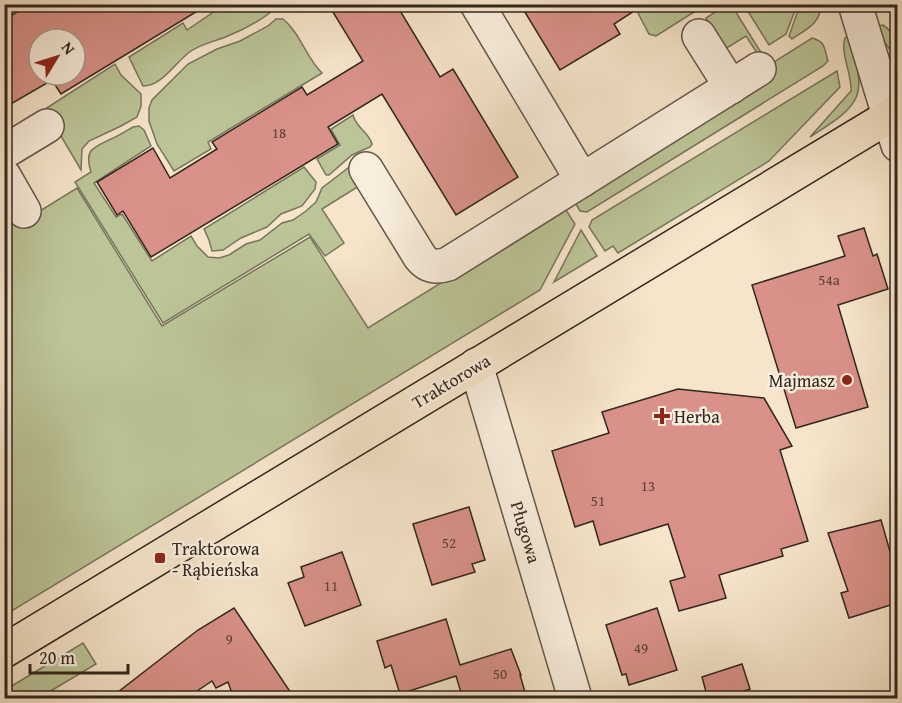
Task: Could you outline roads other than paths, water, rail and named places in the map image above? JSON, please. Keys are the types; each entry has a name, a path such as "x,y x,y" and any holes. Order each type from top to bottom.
{"main road":[{"name":"Traktorowa","path":"4,651 476,365 895,124"}],"street":[{"path":"477,4 582,180"},
{"path":"855,4 895,124"},
{"path":"699,36 731,87"},
{"path":"366,169 420,257 424,262 438,267 448,264 759,69"},
{"path":"4,152 47,126"},
{"path":"4,176 24,211"},
{"name":"Pługowa","path":"476,365 575,699"}],"place":[{"name":"Majmasz","path":"847,380"},
{"name":"Herba","path":"662,416"},
{"name":"Traktorowa - Rąbieńska","path":"160,558"}]}
